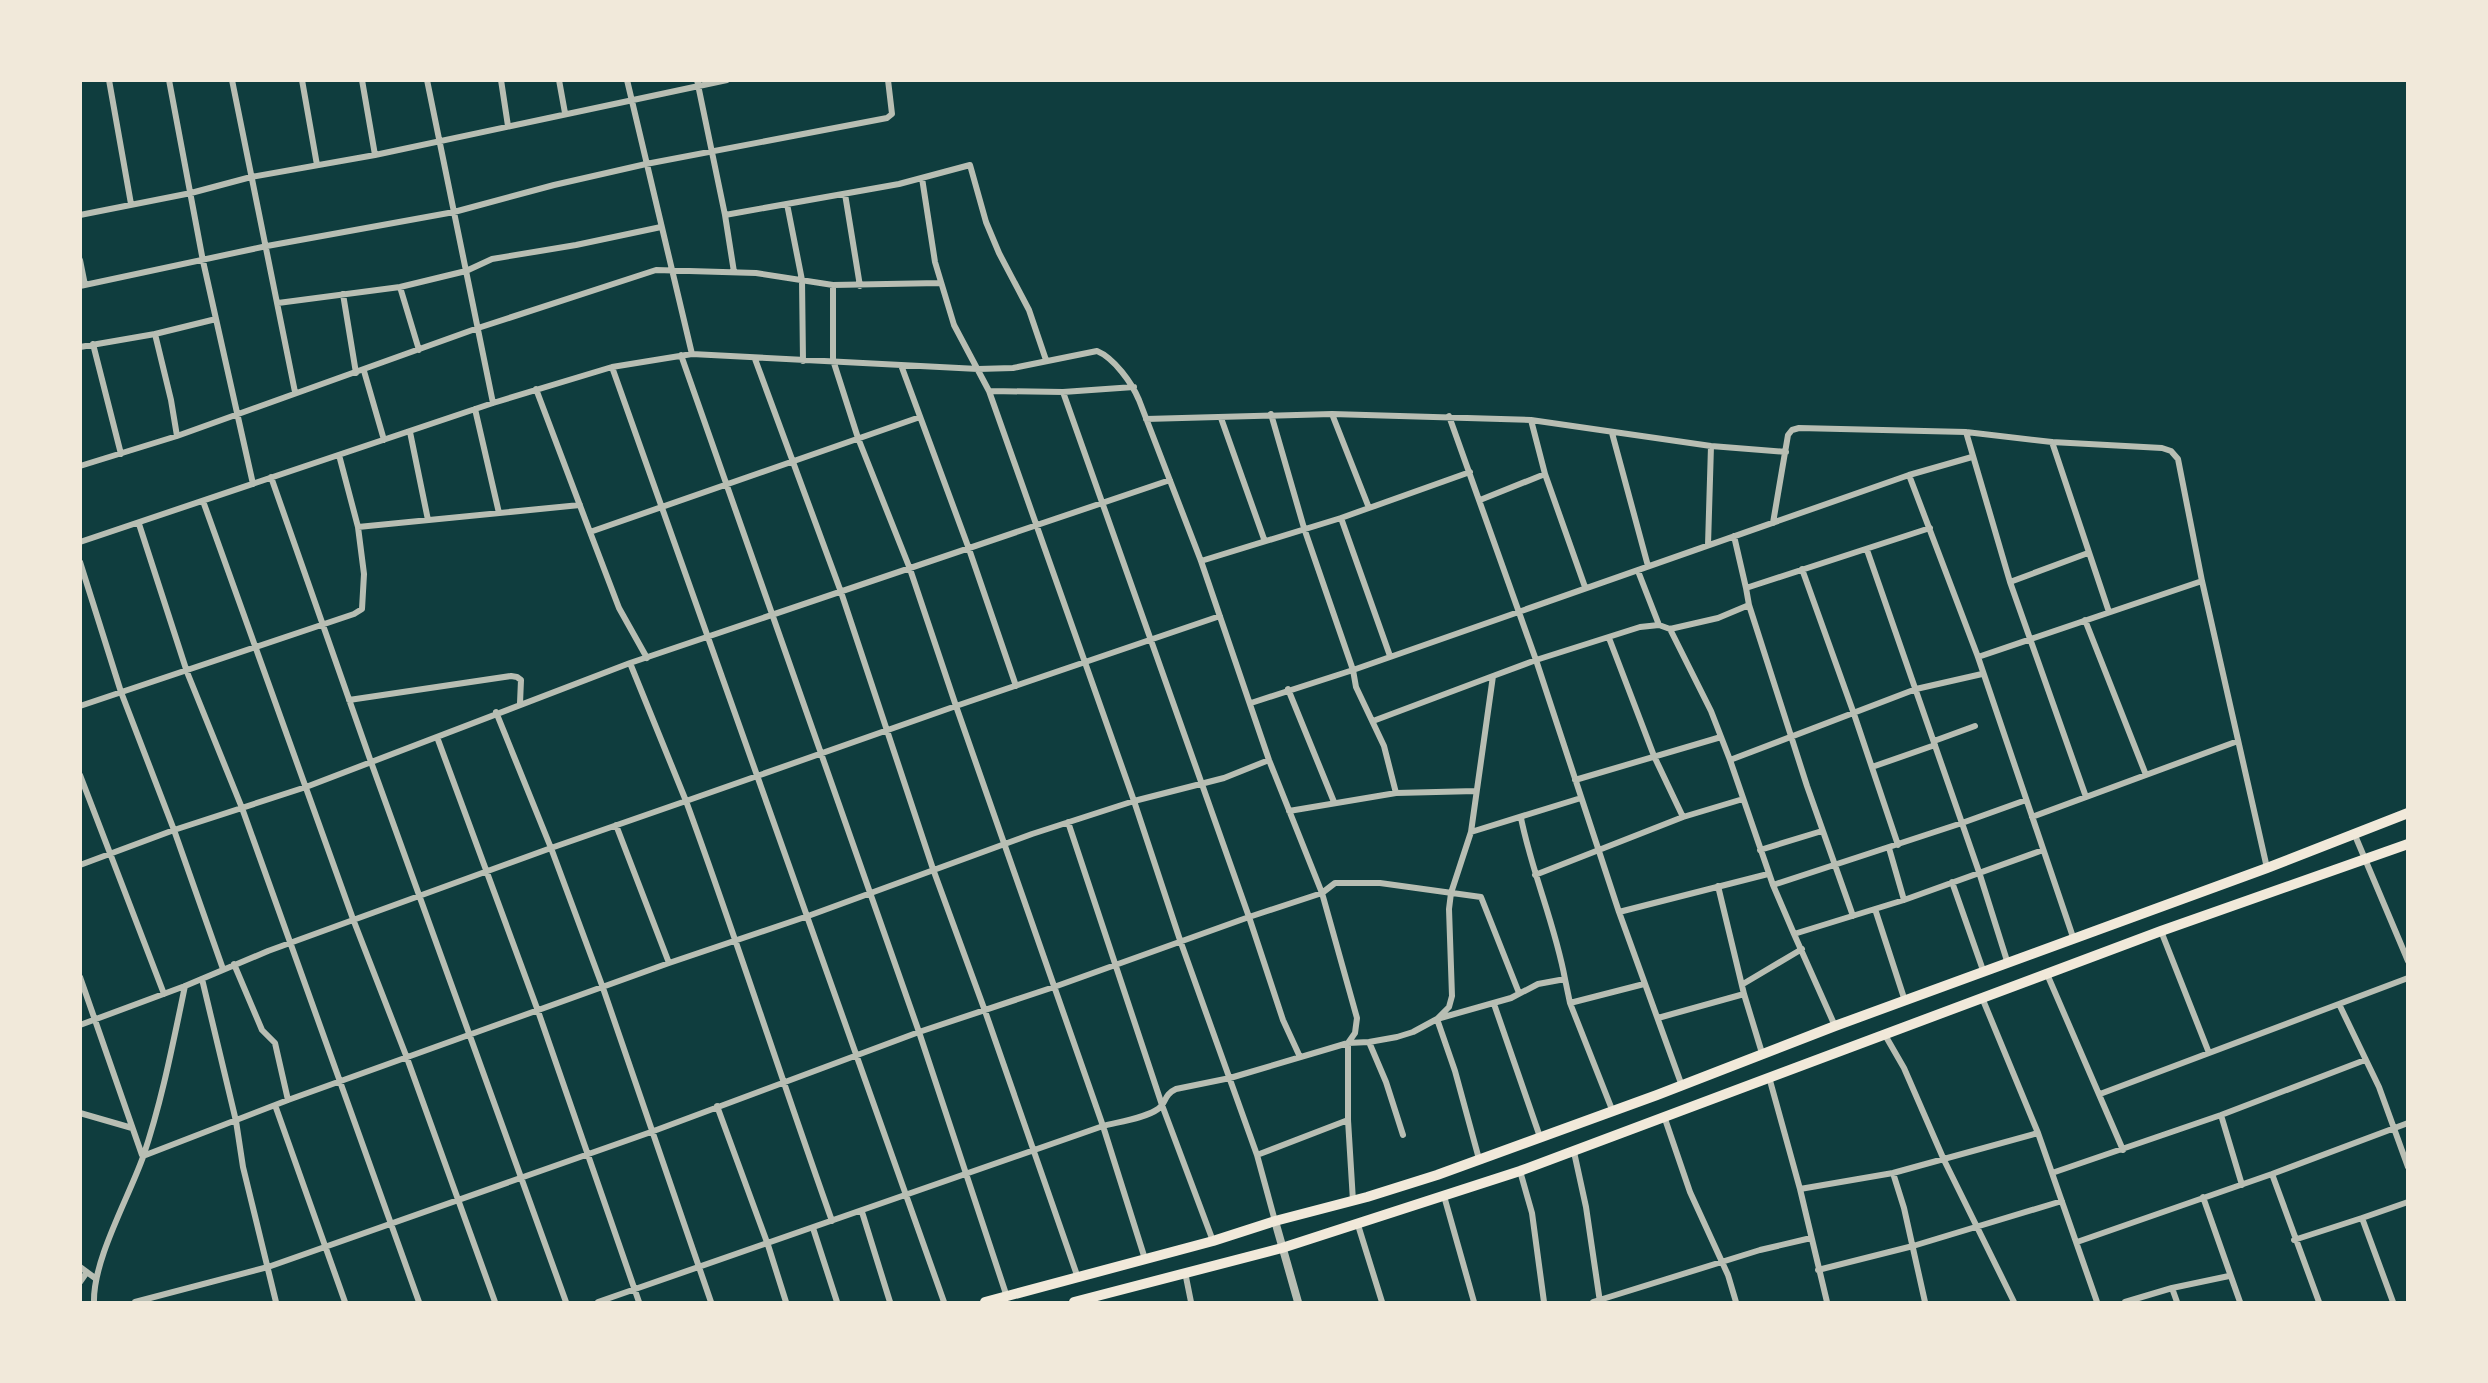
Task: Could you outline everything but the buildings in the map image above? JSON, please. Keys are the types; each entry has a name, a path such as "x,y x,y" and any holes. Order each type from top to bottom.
{"highway":[{"path":"985,1303 1353,1201 1479,1159 1613,1112 1762,1053 2074,940 2407,813"},
{"path":"1074,1303 1106,1298 1185,1272 1282,1248 1520,1171 1983,1000 2161,931 2407,844"}],"street":[{"path":"109,80 131,204"},
{"path":"169,80 216,319 253,485"},
{"path":"232,80 295,392"},
{"path":"302,80 317,165"},
{"path":"362,80 375,155"},
{"path":"427,80 493,403"},
{"path":"501,80 508,126"},
{"path":"559,80 565,113"},
{"path":"627,80 692,354"},
{"path":"80,215 191,193 251,177 375,155 698,84 727,80"},
{"path":"80,260 83,285 267,246 454,212 646,164 887,118 892,114 888,80"},
{"path":"698,84 734,272"},
{"path":"724,215 922,178 966,164 972,167 986,222 1029,310 1046,360"},
{"path":"922,178 940,283 954,324 989,391 1134,801 1180,940 1257,1155 1298,1303"},
{"path":"845,194 860,286"},
{"path":"787,204 802,280 803,361"},
{"path":"278,303 400,287 466,271 492,259 661,227"},
{"path":"80,466 177,436 478,328 656,270 734,272 833,285 940,283"},
{"path":"833,285 833,360 858,438 910,569 1003,845 1103,1126 1145,1259"},
{"path":"400,287 419,350"},
{"path":"343,294 356,373"},
{"path":"80,347 155,334 216,319"},
{"path":"155,334 177,436"},
{"path":"93,344 121,454"},
{"path":"80,542 493,403 612,367 692,354 978,369 1013,368 1097,352 1104,354 1134,387 1201,561 1269,760 1322,893 1357,1017 1355,1033 1348,1043 1348,1120 1353,1201"},
{"path":"681,355 919,1032 1007,1297"},
{"path":"755,359 841,592 933,869 1078,1278"},
{"path":"901,365 1016,686"},
{"path":"612,367 710,637 756,775 944,1303"},
{"path":"364,370 384,440"},
{"path":"989,391 1063,392 1134,387"},
{"path":"536,389 619,608 647,658"},
{"path":"1063,392 1249,916 1279,1009 1300,1057"},
{"path":"475,409 499,513"},
{"path":"1271,414 1304,528 1353,670 1356,687 1388,760 1396,793"},
{"path":"1146,419 1332,414 1531,420 1711,446 1786,452"},
{"path":"1332,414 1369,508"},
{"path":"1449,416 1536,660 1644,984 1682,1086"},
{"path":"590,532 920,417"},
{"path":"1221,418 1264,540"},
{"path":"1531,420 1545,474 1585,587"},
{"path":"1773,523 1788,435 1799,428 1966,432 2052,442 2162,447 2171,451 2178,459 2202,581 2267,868"},
{"path":"410,432 428,520"},
{"path":"1966,432 2010,582 2087,797"},
{"path":"1612,433 1648,566"},
{"path":"2052,442 2109,612"},
{"path":"1708,545 1711,446"},
{"path":"80,706 187,672 362,609 364,574 358,527 339,455"},
{"path":"1251,703 1353,670 1909,475 1972,457"},
{"path":"1201,561 1340,518 1470,472"},
{"path":"1480,500 1545,474"},
{"path":"1909,475 1978,657 2074,940"},
{"path":"271,477 370,762 566,1303"},
{"path":"80,865 174,830 306,787 496,712 630,663 1170,480"},
{"path":"203,501 495,1303"},
{"path":"358,527 580,505"},
{"path":"1340,518 1390,656"},
{"path":"139,524 187,672 242,808 419,1303"},
{"path":"1746,588 1930,528"},
{"path":"1734,536 1749,605 1822,831 1853,916"},
{"path":"1867,550 1979,872 2008,964"},
{"path":"2010,582 2088,553"},
{"path":"80,562 121,692 223,969"},
{"path":"1802,569 1898,845"},
{"path":"1637,571 1659,625"},
{"path":"1978,657 2202,581"},
{"path":"1373,721 1536,660 1640,627 1659,625 1670,629 1718,618 1749,605"},
{"path":"80,1025 353,919 756,775 1220,616"},
{"path":"2085,620 2146,775"},
{"path":"1670,629 1711,711 1744,799 1768,874 1835,1026"},
{"path":"1609,638 1654,756 1683,817"},
{"path":"630,663 686,801 737,940 783,1083 832,1221"},
{"path":"1730,760 1916,689 1982,674"},
{"path":"349,700 511,676 521,680 520,703"},
{"path":"1437,1019 1448,1007 1451,996 1448,920 1451,893 1471,832 1493,676"},
{"path":"1288,689 1334,802"},
{"path":"496,712 551,848 603,988 711,1303"},
{"path":"1872,767 1975,726"},
{"path":"437,737 538,1011 639,1303"},
{"path":"1575,780 1721,737"},
{"path":"2032,817 2238,741"},
{"path":"143,1156 288,1100 668,963 870,894 933,869 1134,801 1224,778 1269,760"},
{"path":"80,775 164,994"},
{"path":"1289,811 1396,793 1476,791"},
{"path":"1471,832 1581,798"},
{"path":"1535,875 1683,817 1744,799"},
{"path":"1773,885 2026,800"},
{"path":"1521,818 1535,875 1560,951 1570,1003 1613,1112"},
{"path":"1068,822 1162,1105 1213,1241"},
{"path":"616,825 668,963"},
{"path":"1760,850 1822,831"},
{"path":"2354,832 2407,961"},
{"path":"1889,848 1904,900"},
{"path":"1794,934 1904,900 2043,850"},
{"path":"1619,912 1768,874"},
{"path":"1952,882 1984,973"},
{"path":"135,1303 268,1267 651,1132 919,1032 1322,893 1332,884 1380,883 1481,897 1519,993"},
{"path":"1718,886 1744,995 1762,1053"},
{"path":"1875,909 1905,1001"},
{"path":"2161,931 2209,1053"},
{"path":"1742,984 1802,948"},
{"path":"234,964 262,1030 275,1043 288,1100"},
{"path":"2047,974 2123,1150"},
{"path":"80,977 143,1156"},
{"path":"202,978 276,1303"},
{"path":"2100,1094 2407,978"},
{"path":"598,1303 862,1212 905,1194 1034,1152 1103,1126 1151,1113 1162,1105 1168,1092 1176,1089 1230,1077 1348,1043 1369,1042 1413,1032 1437,1019 1494,1004 1538,984 1565,979"},
{"path":"1570,1003 1644,984"},
{"path":"94,1303 95,1278 143,1156 166,1077 186,986"},
{"path":"1658,1017 1744,995"},
{"path":"1983,1000 2038,1133 2097,1303"},
{"path":"1494,1004 1539,1137"},
{"path":"2339,1004 2379,1087 2407,1167"},
{"path":"1437,1019 1455,1071 1479,1159"},
{"path":"1885,1035 1904,1068 1944,1160 2014,1303"},
{"path":"1369,1042 1386,1082 1403,1135"},
{"path":"2052,1173 2221,1115 2365,1060"},
{"path":"1769,1077 1800,1189 1827,1303"},
{"path":"275,1105 345,1303"},
{"path":"718,1106 786,1303"},
{"path":"80,1113 132,1128"},
{"path":"2221,1115 2242,1185"},
{"path":"1664,1116 1690,1192 1737,1303"},
{"path":"1257,1155 1348,1120"},
{"path":"2077,1242 2242,1185 2407,1123"},
{"path":"1800,1189 1893,1173 2038,1133"},
{"path":"1574,1152 1586,1207 1598,1302 1721,1262 1811,1238"},
{"path":"1520,1171 1532,1213 1544,1303"},
{"path":"1893,1173 1904,1208 1925,1303"},
{"path":"2272,1174 2319,1303"},
{"path":"1444,1196 1474,1303"},
{"path":"2203,1197 2240,1303"},
{"path":"1818,1270 1913,1246 2063,1201"},
{"path":"2294,1240 2407,1202"},
{"path":"862,1212 890,1303"},
{"path":"2362,1218 2393,1303"},
{"path":"1358,1225 1382,1303"},
{"path":"813,1228 837,1303"},
{"path":"80,1267 95,1278"},
{"path":"80,1282 87,1272"},
{"path":"1185,1272 1191,1303"},
{"path":"2125,1303 2172,1288 2229,1276"},
{"path":"2172,1288 2177,1303"}]}
